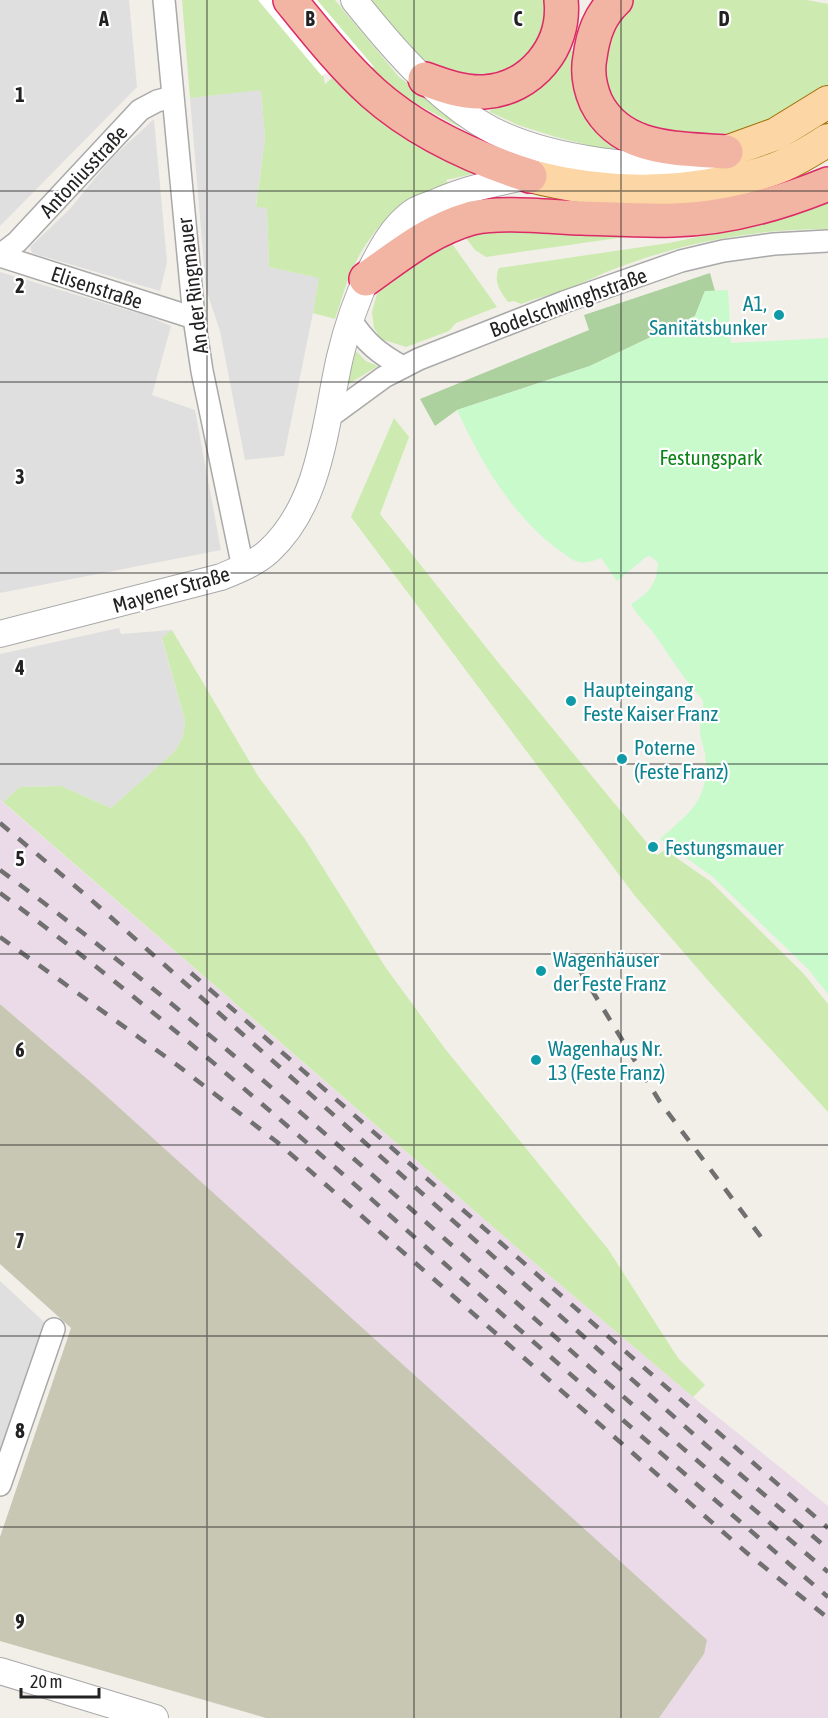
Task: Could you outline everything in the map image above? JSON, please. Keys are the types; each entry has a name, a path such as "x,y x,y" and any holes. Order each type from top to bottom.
{"highway":[{"path":"290,0 350,71 374,94 401,114 448,143 494,165 530,176"},
{"path":"425,79 464,91 483,92 502,89 523,80 541,66 555,44 561,24 561,0"},
{"path":"616,0 606,10 593,36 589,63 591,90 600,109 614,126 639,141 660,147 726,152"},
{"path":"366,279 421,224 465,206 500,216 673,220 751,210 828,184"}],"main road":[{"path":"726,152 776,134 828,102"},
{"path":"530,176 592,189 636,192 675,191 756,175 783,165 828,140"}],"street":[{"name":"An der Ringmauer","path":"164,0 194,318 202,371 243,568"},
{"path":"354,0 395,50 425,79 479,123 511,139 547,151 582,158 648,166 674,165 726,152"},
{"name":"Antoniusstraße","path":"0,255 17,242 140,110 157,101 172,97"},
{"path":"465,206 496,182 530,176"},
{"name":"Bodelschwinghstraße","path":"328,418 384,377 403,367 564,302 692,258 764,245 828,242"},
{"name":"Elisenstraße","path":"0,255 194,318"},
{"name":"Mayener Straße","path":"0,634 221,577 243,568 268,552 289,529 299,512 317,464 340,356 350,319 366,279"},
{"path":"350,319 369,344 379,353 403,367"},
{"path":"0,1485 54,1329"},
{"path":"0,1671 155,1718"}],"shaded area":[{"path":"0,0 129,0 137,87 0,226"},
{"path":"261,89 265,139 256,206 267,208 269,267 320,278 284,456 245,460 220,331 206,289 190,98"},
{"path":"154,119 167,262 160,291 32,253 30,247 69,210 112,158"},
{"path":"0,272 147,316 171,326 152,395 195,410 221,550 0,593"},
{"path":"119,628 121,634 172,630 162,639 185,721 183,737 175,751 111,808 61,786 20,787 3,802 0,800 0,654"},
{"path":"0,800 529,1258 693,1397 828,1506 828,1718 659,1718 704,1654 93,1084 0,1004"},
{"path":"0,1004 93,1084 707,1640 704,1654 659,1718 266,1718 0,1641 0,1537 71,1328 0,1264"},
{"path":"0,1281 44,1322 0,1449"}],"green space":[{"path":"182,0 335,0 399,77 462,122 459,127 393,91 348,51 308,4 325,84 333,77 403,133 477,173 446,180 481,228 646,234 486,257 475,250 463,234 448,238 497,307 456,323 449,331 406,347 381,339 374,328 372,312 377,294 387,281 406,201 373,234 360,254 348,280 335,319 313,313 319,278 269,267 267,208 256,207 265,139 261,90 190,98"},
{"path":"371,0 551,0 546,45 497,83 437,71 397,36"},
{"path":"627,0 807,0 828,4 828,85 779,116 716,138 680,142 615,114 597,56"},
{"path":"567,49 573,51 574,83 620,146 610,151 518,125 490,112 492,106 525,95 559,68"},
{"path":"828,200 828,229 750,234 674,249 521,304 514,301 508,302 497,282 499,268 669,243 782,219"},
{"path":"710,273 715,291 705,291 695,316 590,366 457,410 435,426 420,399 589,330 584,315"},
{"name":"Festungspark","path":"728,290 731,343 828,338 828,994 808,969 713,877 660,839 696,803 701,794 706,770 700,730 703,700 631,604 651,587 656,576 658,562 650,556 646,557 617,581 601,558 579,562 559,550 527,521 499,487 476,449 457,410 590,366 695,316 705,291"},
{"path":"356,351 366,361 378,366 347,385"},
{"path":"394,418 409,437 380,514 497,661 657,855 665,850 710,881 804,974 828,1004 828,1112 711,984 635,896 351,517"},
{"path":"172,630 258,776 305,839 386,968 446,1050 608,1249 678,1358 705,1385 693,1397 529,1258 3,802 20,787 61,786 111,808 175,751 183,737 185,721 162,638"}],"pier":[{"path":"258,0 317,0 374,67 326,73 322,76"}],"railway":[{"path":"0,823 88,897 707,1446 828,1549"},
{"path":"0,870 126,967 250,1069 658,1427 828,1572"},
{"path":"0,893 171,1027 828,1597"},
{"path":"0,937 177,1065 277,1142 747,1553 828,1618"},
{"path":"579,969 660,1102 761,1237"},
{"path":"191,973 828,1528"}],"place":[{"name":"A1, Sanitätsbunker","path":"779,315"},
{"name":"Haupteingang Feste Kaiser Franz","path":"571,701"},
{"name":"Poterne (Feste Franz)","path":"622,759"},
{"name":"Festungsmauer","path":"653,847"},
{"name":"Wagenhäuser der Feste Franz","path":"541,971"},
{"name":"Wagenhaus Nr. 13 (Feste Franz)","path":"536,1060"}]}
